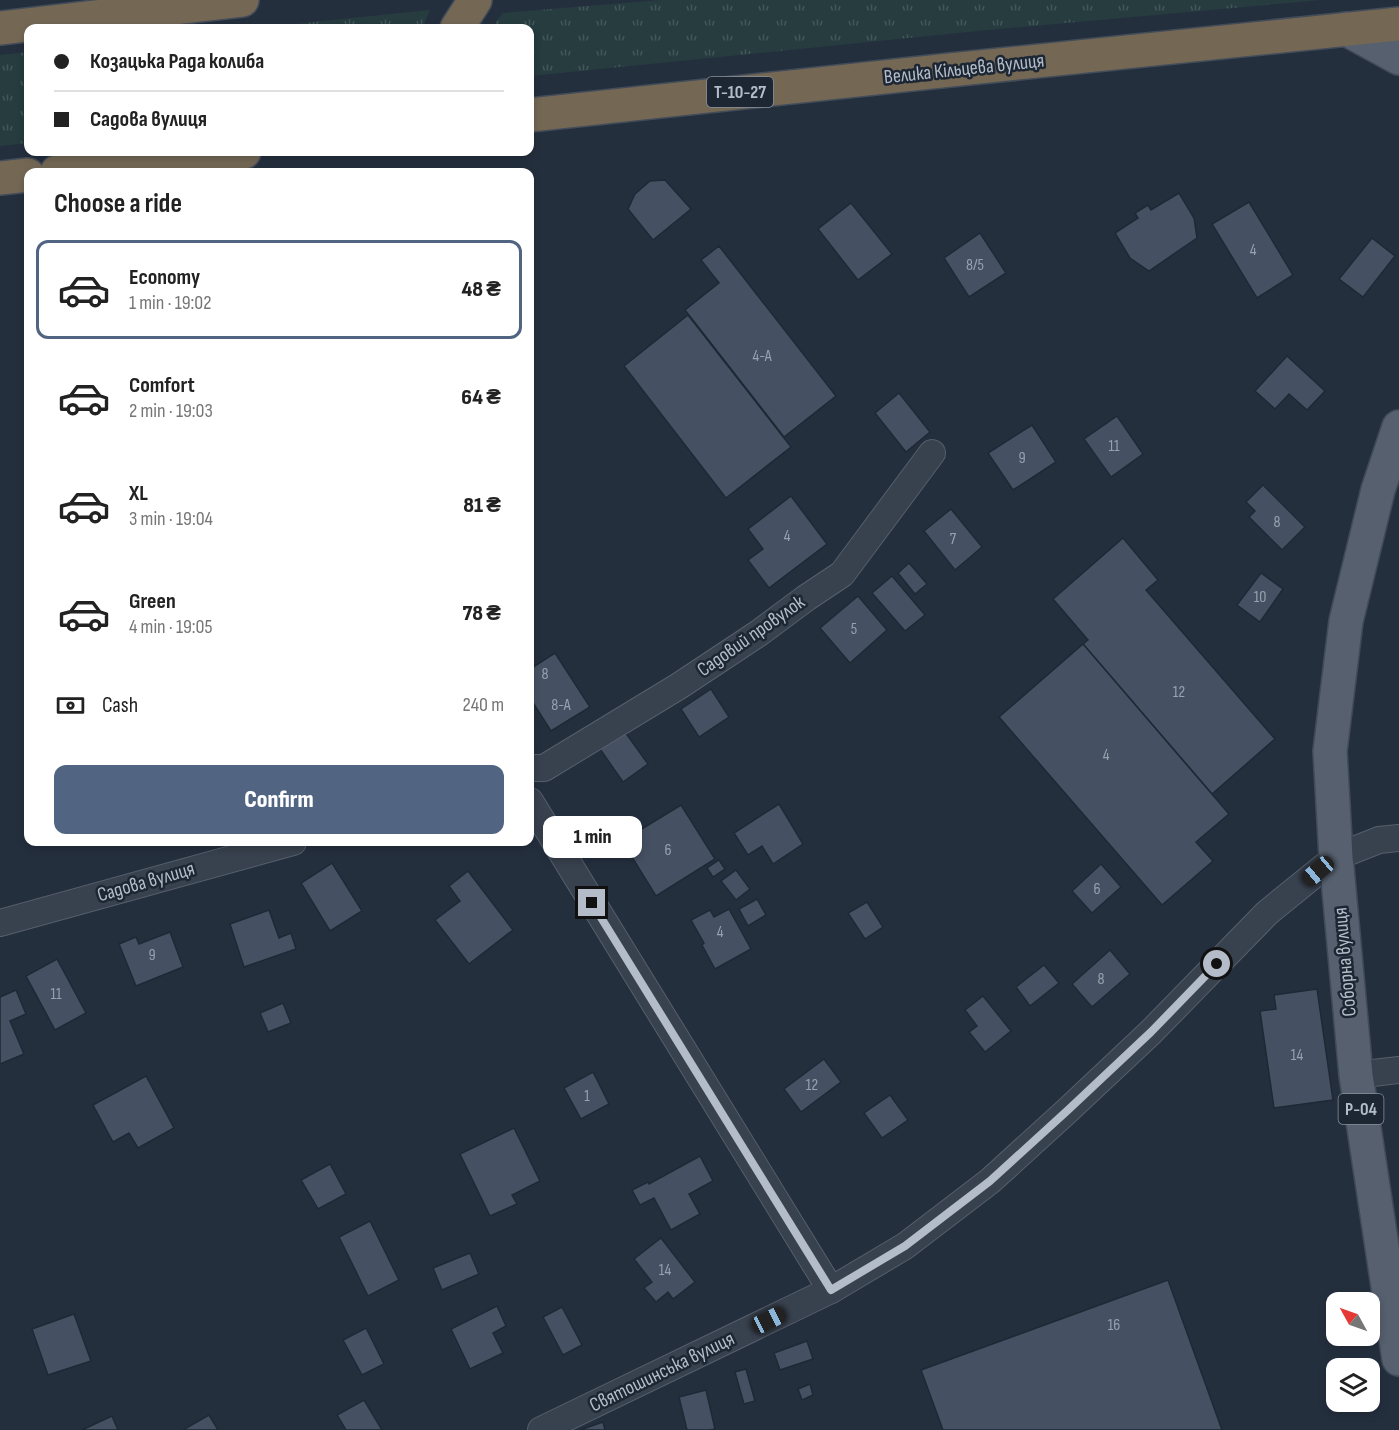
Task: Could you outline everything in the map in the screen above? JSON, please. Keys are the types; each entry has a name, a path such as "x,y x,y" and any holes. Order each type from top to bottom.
{"highway":[{"path":"35,24 242,0"},
{"path":"460,24 475,0"},
{"name":"Велика Кільцева вулиця","path":"534,115 1399,24"},
{"path":"0,28 24,25"},
{"path":"144,168 187,166 228,156"},
{"path":"0,178 24,176"}],"main road":[{"path":"1346,29 1399,58"},
{"name":"Соборна вулиця","path":"1399,427 1378,490 1346,621 1330,751 1336,857 1356,1075 1399,1359"}],"street":[{"name":"Садовий провулок","path":"534,768 544,768 669,692 759,633 842,574 932,453"},
{"path":"534,807 831,1290"},
{"path":"1336,857 1379,840 1399,838"},
{"name":"Садова вулиця","path":"0,923 278,846"},
{"name":"Святошинська вулиця","path":"541,1430 831,1290 905,1246 990,1181 1151,1032 1267,913 1336,857"},
{"path":"1356,1075 1399,1070"}],"green space":[{"path":"660,0 1321,0 977,31 534,76 534,24 496,24 503,13"},
{"path":"430,10 424,24 294,24"},
{"path":"24,52 24,143 0,146 0,55"}],"building":[{"path":"665,180 691,209 653,240 628,209 635,194 650,181"},
{"path":"1179,193 1194,218 1197,238 1149,271 1130,258 1115,233 1138,218 1135,213 1148,205 1151,210"},
{"path":"1249,202 1293,275 1257,298 1212,224"},
{"path":"851,203 892,254 858,280 818,229"},
{"path":"980,233 1006,273 969,297 944,258"},
{"path":"1372,238 1395,256 1363,297 1339,279"},
{"path":"719,246 836,396 784,437 685,310 719,283 701,260"},
{"path":"688,315 791,447 726,498 624,366"},
{"path":"1287,356 1325,391 1307,410 1289,394 1275,409 1255,391"},
{"path":"899,393 930,432 906,452 875,413"},
{"path":"1117,416 1143,454 1111,477 1084,439"},
{"path":"1032,425 1056,462 1013,490 988,453"},
{"path":"1263,485 1305,527 1282,550 1249,517 1255,511 1246,502"},
{"path":"791,496 827,544 769,588 748,560 763,549 748,529"},
{"path":"951,509 982,547 955,570 924,531"},
{"path":"1123,538 1158,580 1146,590 1275,739 1212,794 1083,644 1088,640 1053,599"},
{"path":"909,563 927,584 915,594 898,573"},
{"path":"1261,573 1283,589 1260,622 1237,605"},
{"path":"892,576 925,615 905,631 872,593"},
{"path":"858,596 887,630 850,663 820,628"},
{"path":"1083,644 1229,814 1196,842 1213,861 1162,905 999,717"},
{"path":"555,653 590,707 551,731 534,704 534,666"},
{"path":"711,689 729,717 699,737 681,709"},
{"path":"625,732 648,764 623,782 600,749"},
{"path":"779,804 803,844 773,864 762,846 748,855 734,833"},
{"path":"681,805 715,859 656,896 622,841"},
{"path":"719,860 725,869 713,877 707,868"},
{"path":"332,863 362,911 330,931 301,883"},
{"path":"1101,864 1121,887 1092,913 1072,891"},
{"path":"736,870 750,889 736,900 721,881"},
{"path":"468,871 513,930 469,964 435,920 460,901 449,886"},
{"path":"757,899 766,915 748,926 739,909"},
{"path":"867,902 883,927 865,939 848,913"},
{"path":"729,909 751,949 715,969 691,920 710,910 714,917"},
{"path":"269,910 279,938 291,933 296,949 244,967 230,924"},
{"path":"170,932 183,967 136,986 119,944 136,937 139,944"},
{"path":"1110,950 1130,974 1092,1007 1072,984"},
{"path":"57,959 86,1013 55,1030 26,976"},
{"path":"1044,965 1059,983 1030,1006 1016,987"},
{"path":"1317,989 1333,1100 1274,1108 1260,1011 1276,1009 1274,995"},
{"path":"16,990 26,1014 10,1021 24,1054 0,1064 0,997"},
{"path":"983,996 1011,1031 985,1052 969,1032 977,1026 965,1010"},
{"path":"283,1003 291,1023 268,1032 260,1013"},
{"path":"824,1059 841,1082 801,1112 784,1089"},
{"path":"593,1072 609,1104 581,1119 564,1088"},
{"path":"146,1076 174,1128 138,1148 129,1133 113,1142 93,1105"},
{"path":"890,1095 908,1120 882,1138 864,1113"},
{"path":"514,1128 540,1181 512,1195 517,1204 490,1216 460,1154"},
{"path":"700,1156 713,1181 689,1194 700,1214 671,1230 654,1198 640,1205 632,1190 648,1182 649,1184"},
{"path":"330,1164 346,1194 318,1209 301,1180"},
{"path":"370,1221 399,1280 368,1296 339,1237"},
{"path":"661,1238 695,1282 673,1299 668,1292 656,1302 644,1288 652,1282 634,1259"},
{"path":"470,1253 479,1274 442,1290 433,1268"},
{"path":"1168,1280 1222,1430 943,1430 921,1370"},
{"path":"497,1306 506,1326 493,1333 503,1353 470,1369 451,1329"},
{"path":"562,1307 582,1345 563,1355 543,1317"},
{"path":"74,1314 91,1361 48,1375 32,1329"},
{"path":"366,1328 384,1364 362,1375 343,1340"},
{"path":"807,1341 813,1359 780,1370 774,1353"},
{"path":"746,1369 755,1401 744,1404 735,1372"},
{"path":"810,1384 813,1395 802,1400 798,1389"},
{"path":"706,1390 715,1429 687,1430 679,1397"},
{"path":"364,1400 382,1430 346,1430 337,1415"},
{"path":"209,1415 218,1430 183,1430"},
{"path":"112,1416 118,1430 82,1430"},
{"path":"603,1422 605,1430 580,1430"}],"route":[{"path":"592,903 831,1290 905,1246 990,1181 1151,1032 1217,964"}]}
